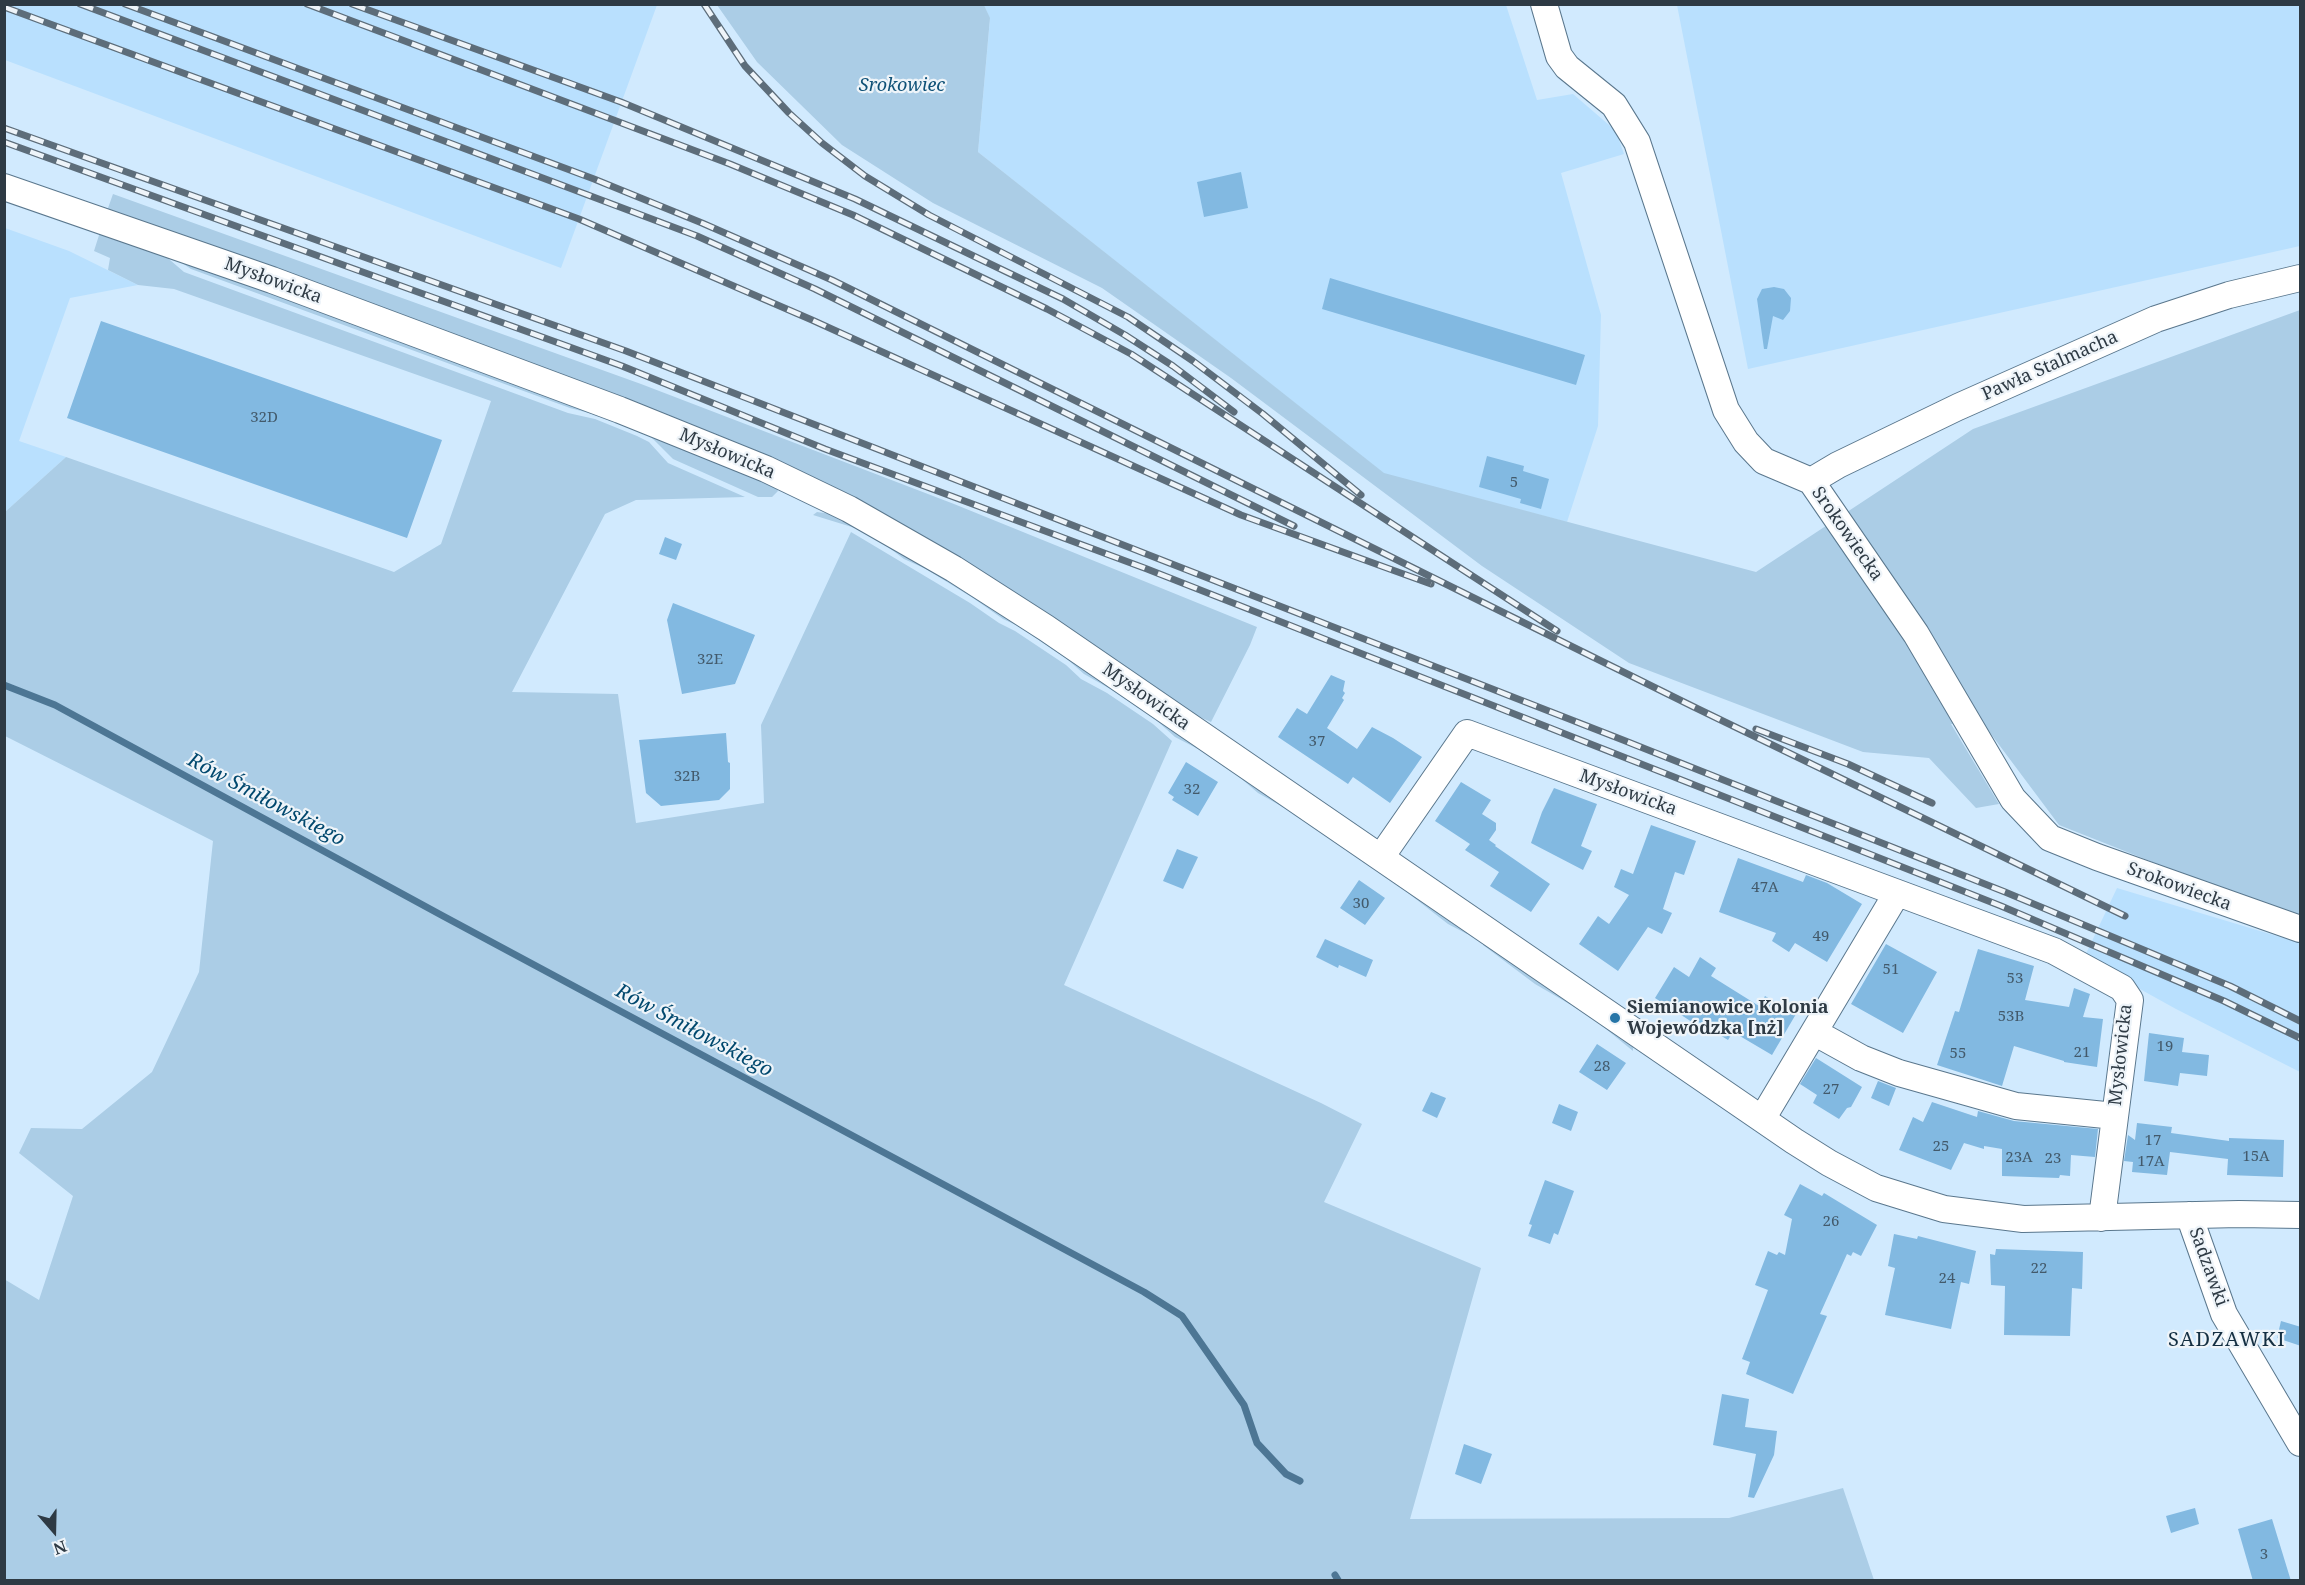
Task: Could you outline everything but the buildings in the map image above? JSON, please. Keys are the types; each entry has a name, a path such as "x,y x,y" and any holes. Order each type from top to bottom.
{"street":[{"name":"Srokowiecka","path":"1544,4 1559,56 1567,68 1614,105 1637,142 1726,410 1746,442 1764,461 1811,482 1916,634 2013,799 2050,838 2108,861 2301,929"},
{"name":"Mysłowicka","path":"4,187 261,276 447,344 673,431 811,491 912,544 995,595 1762,1119 1845,1173 1876,1188 1919,1203 1968,1214 1990,1216 2102,1218 2301,1215"},
{"name":"Pawła Stalmacha","path":"1811,482 1838,465 1958,407 2156,319 2229,296 2301,278"},
{"name":"Mysłowicka","path":"1381,857 1467,733 2054,951 2122,988 2130,1000 2102,1218"},
{"path":"1762,1119 1897,893"},
{"name":"Mysłowicka","path":"1814,1032 1861,1058 1899,1073 2016,1106 2115,1116"},
{"name":"Sadzawki","path":"2189,1215 2224,1314 2301,1443"}],"shaded area":[{"path":"4,5 657,5 561,268 5,60"},
{"path":"984,5 1506,5 1537,100 1573,94 1616,131 1624,154 1561,173 1601,315 1598,426 1567,522 1384,474 978,152 990,19"},
{"path":"1677,5 2300,5 2300,246 1748,369"},
{"path":"5,228 69,251 138,285 70,298 19,441 66,457 5,512"},
{"path":"2117,888 2300,943 2300,1072 2176,1009 2084,958"}],"green space":[{"name":"Srokowiec","path":"717,5 984,5 990,18 978,152 1384,473 1756,572 1973,429 2300,310 2300,916 2281,913 2059,825 1982,722 1951,724 1999,804 1976,808 1929,758 1863,752 1629,663 1482,566 1231,378 1102,288 933,203 842,145 757,62"},
{"path":"113,194 641,384 954,504 1257,627 1211,722 1193,714 954,556 107,211"},
{"path":"100,232 163,254 184,272 568,413 595,419 637,436 649,442 668,463 745,497 636,500 605,514 512,692 618,694 636,823 764,803 761,725 851,532 1015,631 1066,665 1081,679 1107,693 1153,724 1172,741 1064,985 1362,1124 1324,1202 1481,1268 1410,1519 1729,1518 1843,1488 1874,1580 5,1580 4,1279 39,1300 73,1196 19,1153 31,1128 82,1129 152,1072 199,972 213,841 5,736 5,512 66,457 394,572 441,544 491,401 174,289 138,285 108,270 110,258 94,251"},
{"path":"176,259 530,387 776,486 778,491 772,497 758,497 673,459 651,437 604,417 570,408 191,269"},
{"path":"817,512 832,514 876,537 1010,618 1225,764 1225,767 1175,737 1155,719 1084,674 1067,659 1018,626 855,528 813,515"},
{"path":"1239,774 1392,879 1393,882 1290,811 1258,793 1237,775"},
{"path":"1412,892 1469,931 1467,934 1448,924 1408,893"},
{"path":"1486,943 1633,1044 1633,1051 1590,1016 1535,984 1483,945"}],"waterway":[{"name":"Rów Śmiłowskiego","path":"4,685 55,705 1144,1292 1182,1316 1244,1405 1257,1443 1286,1474 1300,1481"},
{"name":"Rów Śmiłowskiego","path":"1335,1575 1338,1580"}],"railway":[{"path":"80,4 697,236 815,289 1294,526"},
{"path":"125,4 594,179 832,280 1694,707 2125,916"},
{"path":"307,4 730,164 853,215 1047,309 1131,354 1557,631"},
{"path":"352,4 621,102 855,199 1063,299 1173,366 1234,412"},
{"path":"704,4 745,66 789,113 822,143 865,176 929,215 1128,317 1193,361 1263,414 1361,495"},
{"path":"4,7 579,219 812,320 1241,515 1431,584"},
{"path":"4,128 626,351 1623,740 2005,892 2230,986 2300,1021"},
{"path":"4,142 622,366 825,449 1147,569 2001,906 2224,1001 2300,1038"},
{"path":"1756,729 1848,764 1932,803"}],"place":[{"name":"Siemianowice Kolonia Wojewódzka [nż]","path":"1615,1018"}],"district":[{"name":"SADZAWKI","path":"2227,1340"}]}
